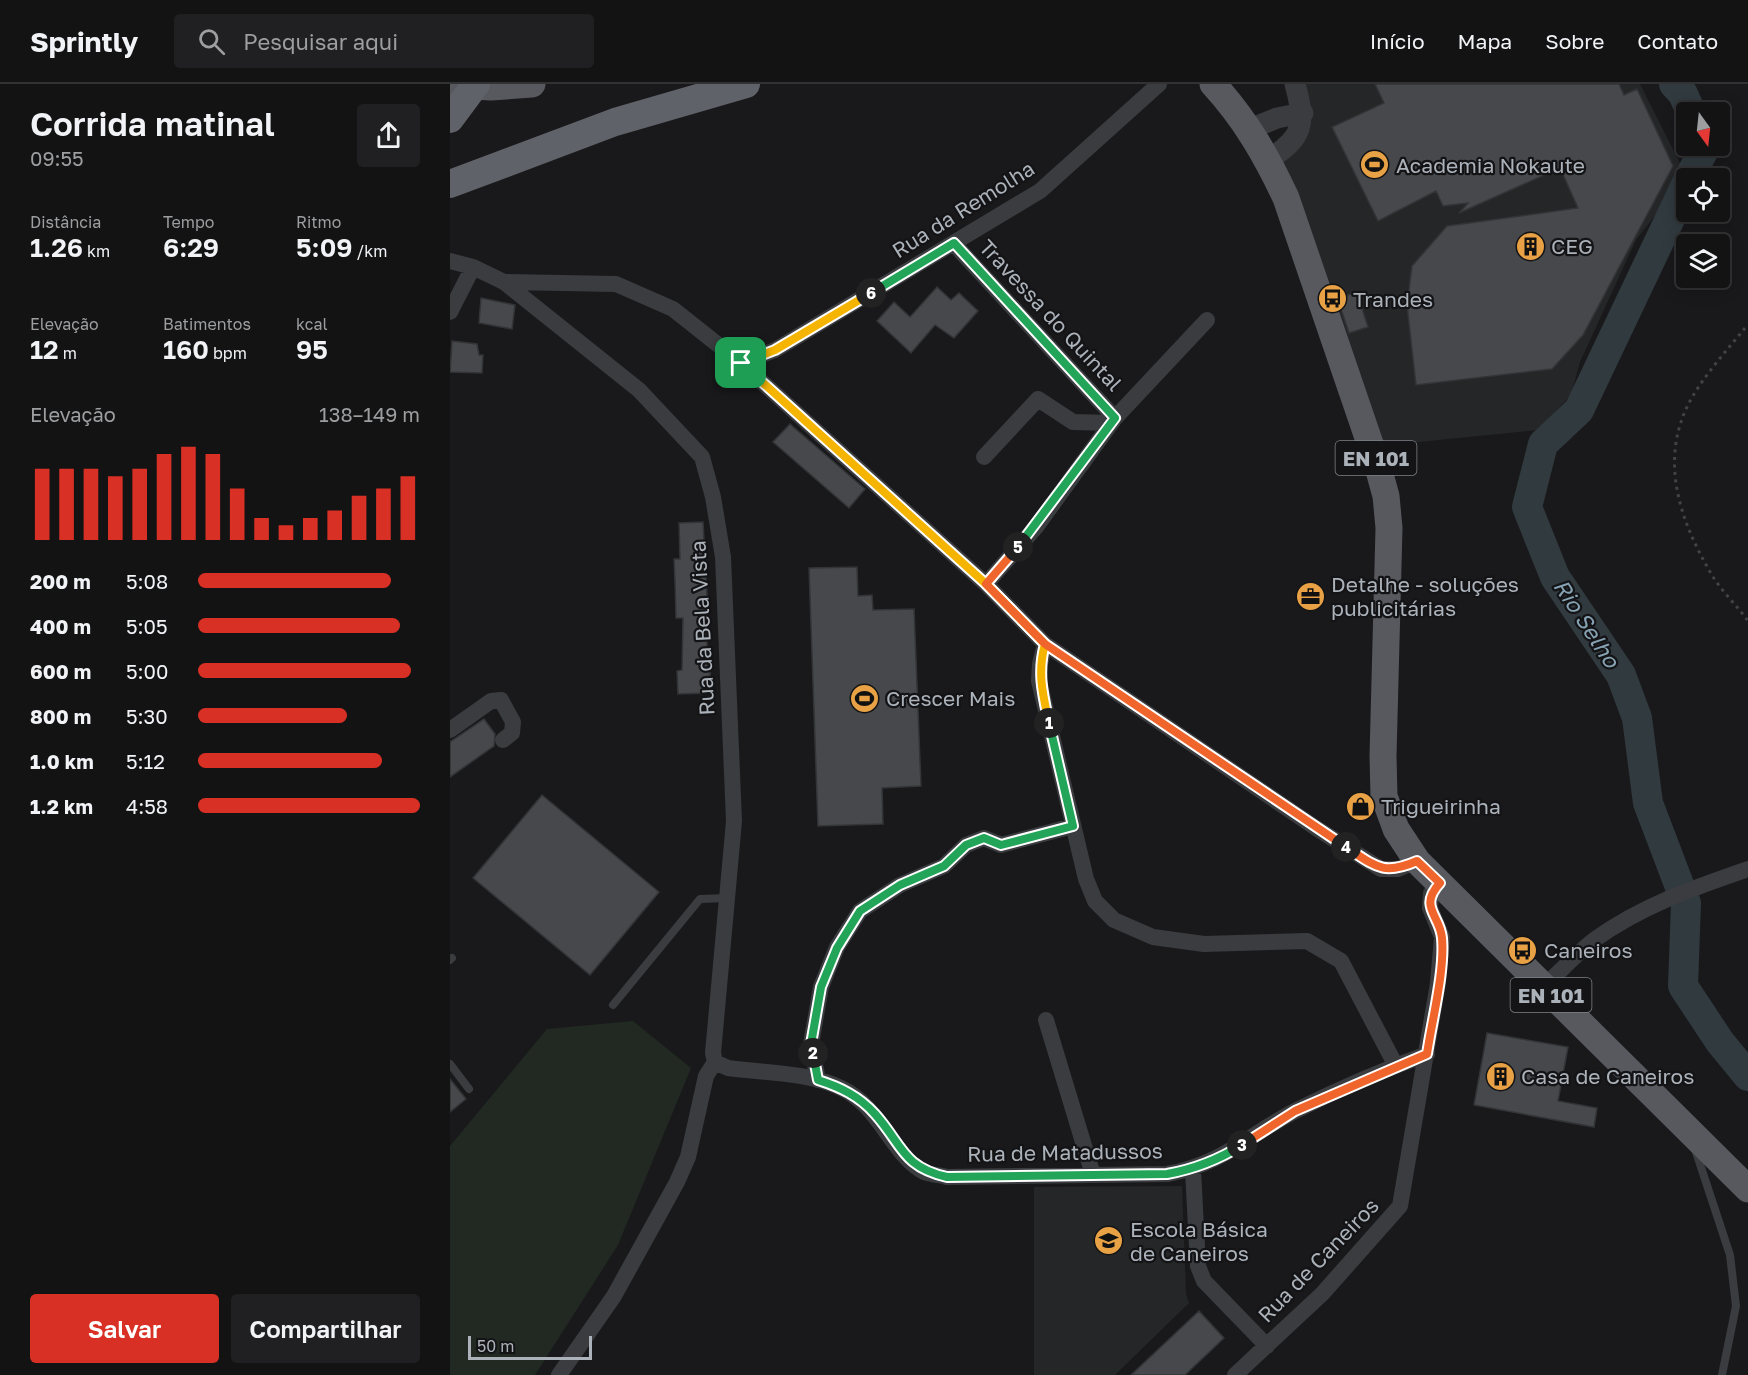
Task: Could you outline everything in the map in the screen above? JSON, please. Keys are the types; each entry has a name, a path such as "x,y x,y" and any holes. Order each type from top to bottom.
{"highway":[{"path":"450,119 476,84"},
{"path":"450,184 615,122 746,84"}],"main road":[{"path":"451,86 491,87 532,84"},
{"name":"EN 101","path":"1213,84 1238,111 1250,129 1286,198 1386,496 1389,528 1383,745 1384,796 1396,829 1417,861 1688,1127 1748,1189"}],"street":[{"name":"Rua da Remolha","path":"741,363 775,350 1041,191 1159,84"},
{"path":"1268,160 1286,148 1299,132 1303,113 1295,84"},
{"path":"1250,129 1277,118 1303,113"},
{"name":"Travessa do Quintal","path":"954,243 1113,421"},
{"path":"450,261 473,267 504,282 616,284 673,309 741,363 986,584 1045,644 1316,828 1381,869 1398,869 1417,861"},
{"path":"450,312 473,267"},
{"name":"Rua da Bela Vista","path":"504,282 639,390 702,457 713,497 723,557 734,821 713,1053 715,1062"},
{"path":"986,584 1036,527 1113,421 1207,320"},
{"path":"984,457 1038,399 1073,422 1113,421"},
{"path":"1045,644 1040,664 1040,681 1086,879 1095,901 1114,920 1153,937 1177,942 1307,941 1341,961 1396,1066"},
{"path":"450,730 491,701 501,700 513,722 512,733 503,740"},
{"path":"818,1080 811,1044 821,987 837,948 860,911 900,885 944,866 966,845 984,838 1001,845 1073,826"},
{"path":"1543,987 1593,941 1664,898 1748,869"},
{"name":"Rua de Caneiros","path":"1235,1375 1322,1294 1400,1206 1427,1054 1442,937 1430,908 1431,892 1440,883"},
{"path":"1046,1020 1093,1175"},
{"name":"Rua de Matadussos","path":"715,1062 728,1068 818,1080 842,1088 875,1113 909,1159 925,1172 947,1177 1167,1174 1193,1170 1222,1158 1295,1111 1427,1054"},
{"path":"559,1375 614,1296 677,1182 688,1156 706,1076 715,1062"},
{"path":"1193,1170 1198,1266 1204,1281 1267,1346"}],"lane":[{"path":"614,1005 700,898 727,898"},
{"path":"450,1064 469,1089"},
{"path":"1688,1127 1730,1255 1736,1306 1722,1375"}],"path":[{"path":"1745,327 1707,375 1681,420 1673,458 1682,515 1710,572 1748,621"}],"shaded area":[{"path":"1296,84 1640,84 1682,168 1676,168 1676,185 1672,194 1636,240 1580,362 1571,395 1538,430 1399,444 1375,452 1275,167 1287,160 1286,149"},
{"path":"633,1021 691,1068 618,1245 535,1375 450,1375 450,1146 547,1029"},
{"name":"Escola Básica de Caneiros","path":"1182,1186 1186,1294 1189,1303 1115,1375 1034,1375 1034,1187"}],"building":[{"name":"CEG","path":"1375,84 1619,84 1624,95 1637,89 1673,166 1583,335 1552,369 1416,385 1407,305 1412,266 1447,226 1578,208 1560,168 1459,213 1468,203 1443,206 1436,191 1378,221 1332,127 1384,103"},
{"path":"937,287 951,300 959,293 978,311 954,338 935,325 911,353 877,321 894,302 910,317"},
{"path":"1357,293 1368,327 1349,333 1337,297"},
{"path":"481,298 515,305 512,329 479,323"},
{"path":"452,341 477,344 479,355 483,355 482,373 450,372"},
{"path":"790,424 865,489 849,508 773,442"},
{"path":"703,522 707,595 707,670 710,670 711,693 678,694 677,671 682,670 683,618 676,618 674,559 680,559 679,523"},
{"name":"Crescer Mais","path":"857,567 858,596 872,595 873,610 914,609 921,786 882,788 883,824 818,826 809,568"},
{"path":"484,719 495,734 494,746 450,777 450,742"},
{"path":"542,795 659,892 590,975 473,878"},
{"name":"Casa de Caneiros","path":"1487,1033 1568,1047 1558,1101 1597,1108 1594,1127 1474,1105"},
{"path":"450,1079 466,1099 450,1112"},
{"path":"1199,1311 1224,1338 1185,1375 1131,1375"}],"waterway":[{"name":"Rio Selho","path":"1674,84 1687,102"},
{"name":"Rio Selho","path":"1694,168 1701,156"},
{"name":"Rio Selho","path":"1676,206 1579,410 1543,444 1527,507 1555,577 1621,675 1637,718 1648,803 1686,903 1683,986 1720,1042 1748,1076"}],"place":[{"name":"Academia Nokaute","path":"1375,165"},
{"name":"CEG","path":"1530,246"},
{"name":"Trandes","path":"1332,299"},
{"name":"Detalhe - soluções publicitárias","path":"1310,596"},
{"name":"Crescer Mais","path":"865,698"},
{"name":"Trigueirinha","path":"1360,806"},
{"name":"Caneiros","path":"1523,950"},
{"name":"Casa de Caneiros","path":"1500,1076"},
{"name":"Escola Básica de Caneiros","path":"1109,1241"}],"route":[{"path":"741,363 775,350 954,243 1115,418 1036,527 986,584 1045,644 1316,828 1381,869 1398,869 1417,861 1440,883 1431,892 1430,908 1442,937 1438,983 1427,1054 1295,1111 1222,1158 1193,1170 1167,1174 947,1177 925,1172 909,1159 875,1113 842,1088 818,1080 811,1044 821,987 837,948 860,911 900,885 944,866 966,845 984,838 1001,845 1073,826 1040,681 1040,664 1045,644 986,584 741,363"}]}
